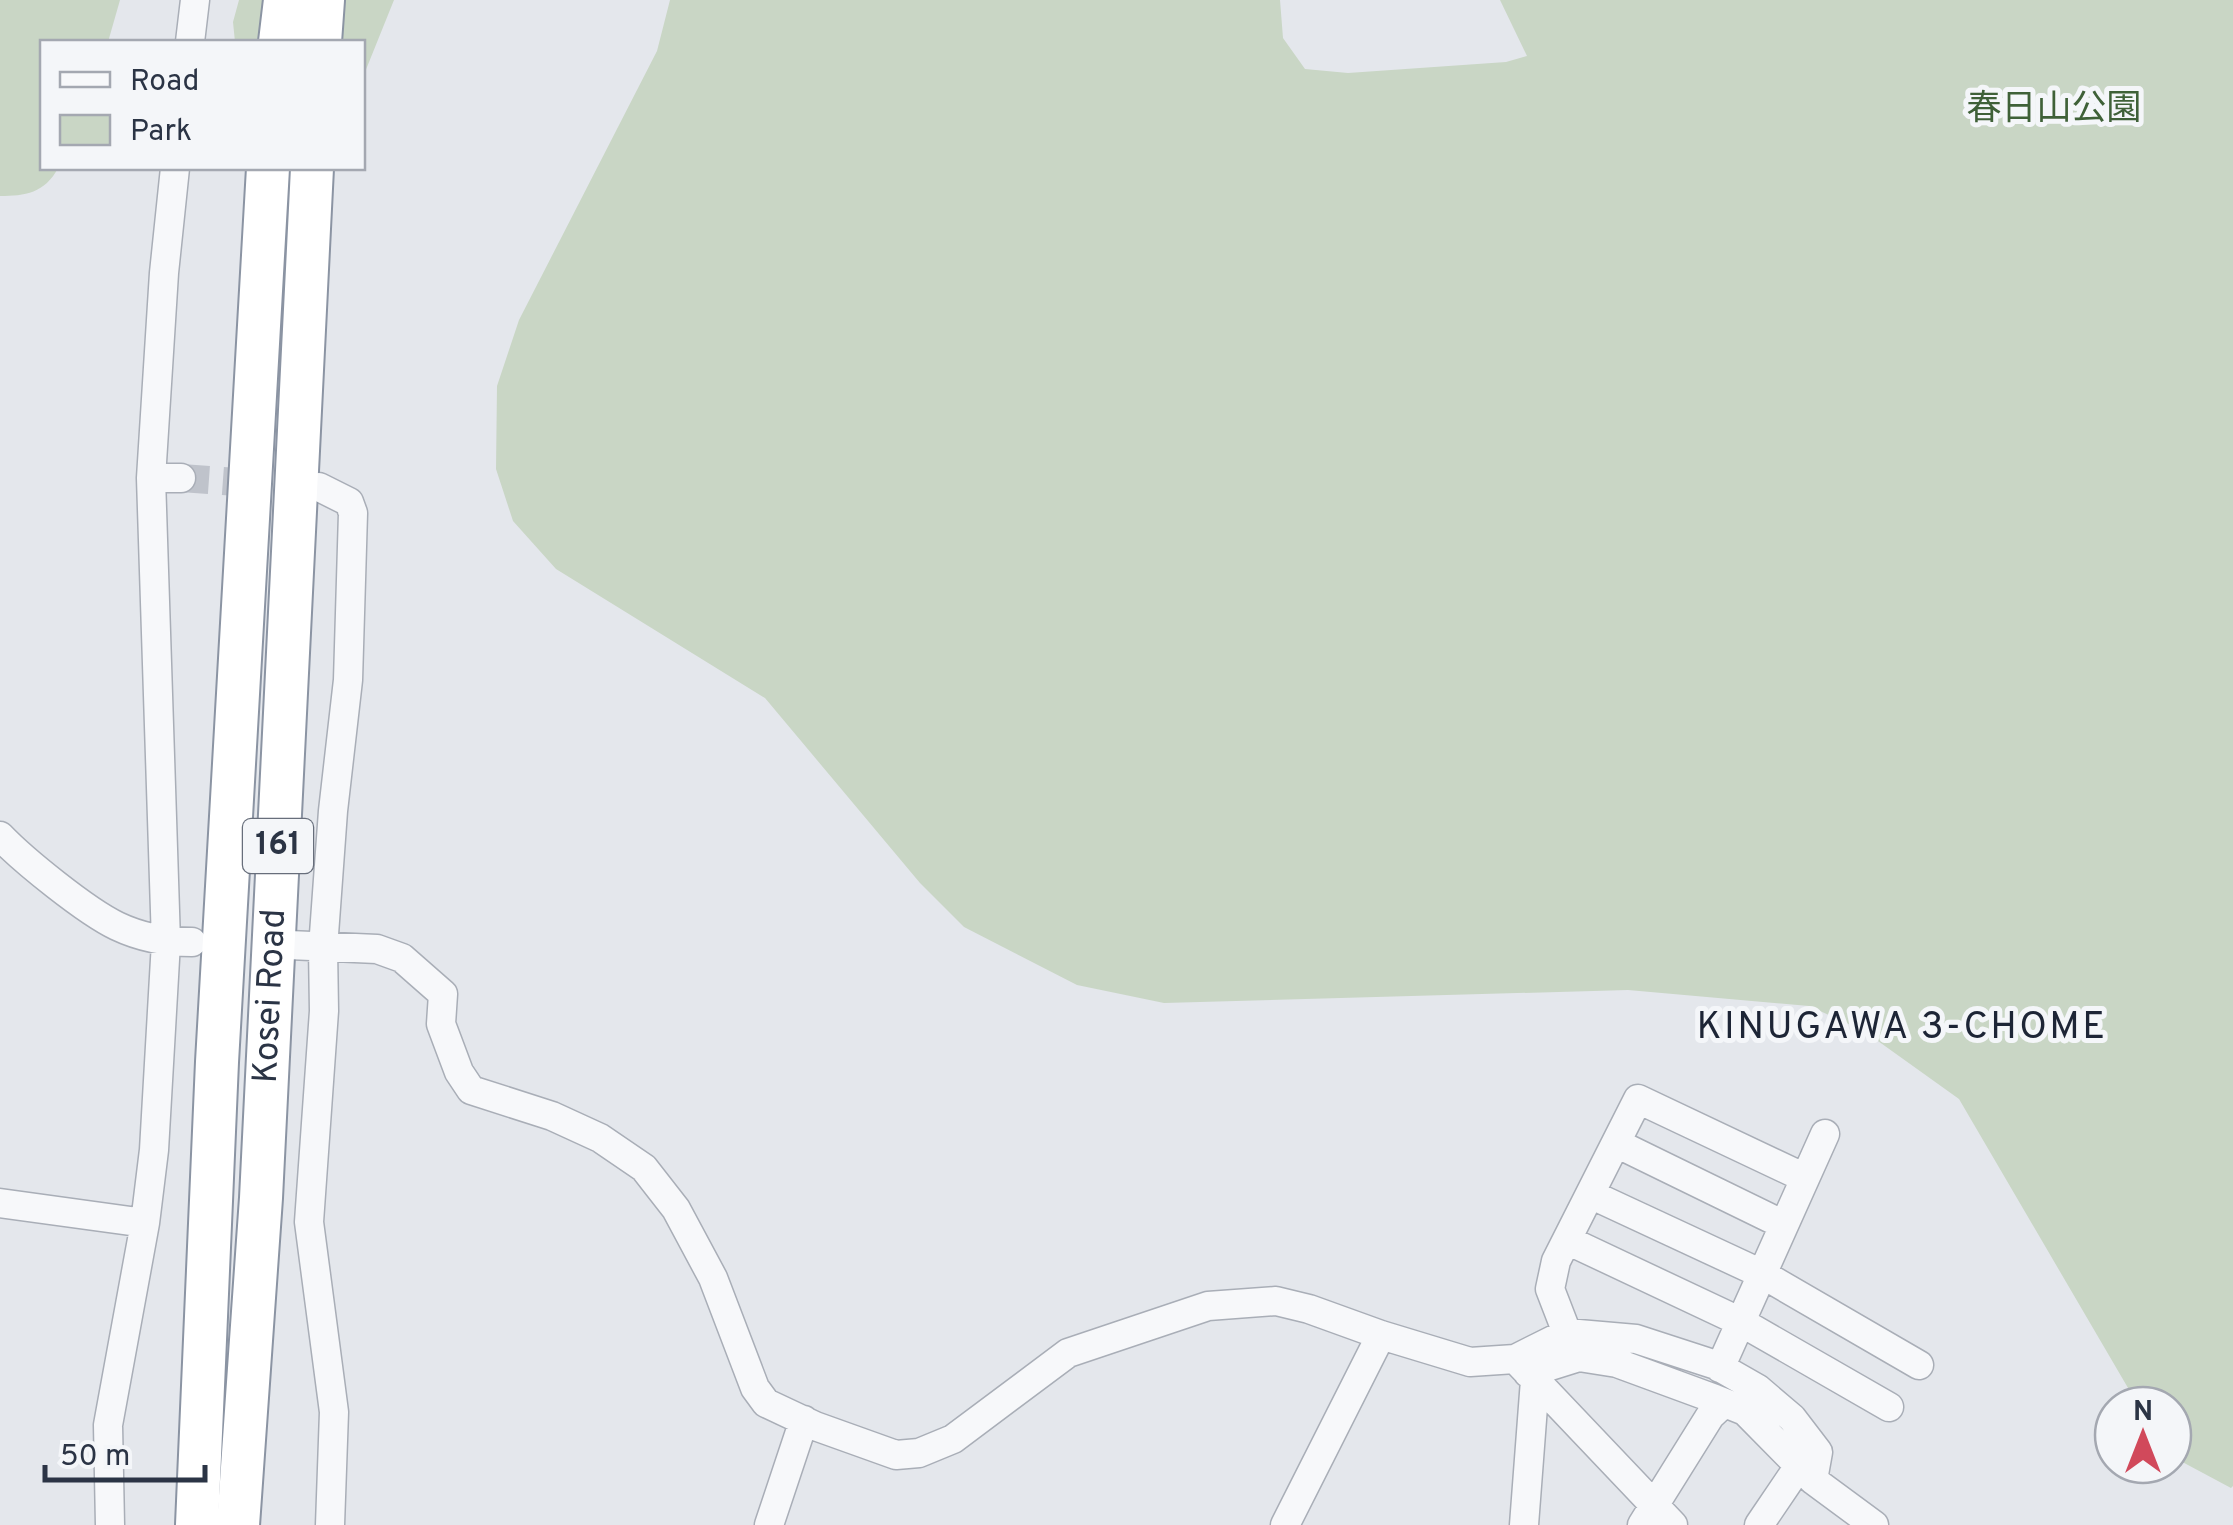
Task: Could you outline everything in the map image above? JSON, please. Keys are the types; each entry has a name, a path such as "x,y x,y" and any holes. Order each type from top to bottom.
{"highway":[{"path":"280,40 285,0"},
{"path":"320,40 323,0"},
{"name":"Kosei Road","path":"197,1525 218,1042 268,170"},
{"name":"Kosei Road","path":"238,1525 261,1198 312,170"}],"street":[{"path":"190,40 196,0"},
{"path":"110,1525 108,1425 145,1223 179,942 152,478 174,170"},
{"path":"152,478 181,478"},
{"path":"318,487 349,502 353,512 348,680 323,948 324,1011 309,1222 334,1412 330,1525"},
{"path":"0,836 116,926 179,942"},
{"path":"288,945 377,949 402,958 443,994 441,1024 459,1072 471,1090 552,1116 600,1138 644,1168 676,1208 714,1278 755,1388 766,1402 896,1455 919,1453 953,1439 1068,1352 1208,1306 1276,1301 1470,1362 1526,1370 1580,1357 1617,1363 1724,1403 1745,1411 1806,1473 1874,1525"},
{"path":"1568,1333 1550,1289 1556,1262 1638,1099 1805,1178"},
{"path":"1720,1368 1825,1134"},
{"path":"1616,1143 1784,1225"},
{"path":"1590,1194 1762,1274 1918,1365"},
{"path":"0,1203 145,1223"},
{"path":"1567,1240 1741,1322 1889,1407"},
{"path":"1524,1525 1526,1370 1568,1333 1636,1339 1720,1368 1758,1389 1792,1418 1818,1452 1806,1473 1759,1525"},
{"path":"1285,1525 1381,1336"},
{"path":"1526,1370 1657,1519 1710,1416 1724,1403"},
{"path":"769,1525 804,1420"}],"green space":[{"path":"0,0 120,0 109,40 40,40 40,170 57,170 41,188 26,194 0,196"},
{"path":"239,0 394,0 365,72 365,40 235,40 233,22"},
{"name":"春日山公園","path":"670,0 1280,0 1283,38 1305,69 1348,73 1506,62 1527,56 1500,0 2233,0 2233,1486 2193,1468 2193,1385 2126,1385 1959,1099 1864,1031 1809,1006 1628,990 1164,1003 1077,985 964,927 920,883 765,698 556,569 513,521 496,469 497,386 519,320 657,51"}],"tunnel":[{"path":"181,478 264,484"}],"district":[{"name":"KINUGAWA 3-CHOME","path":"1902,1028"}]}
